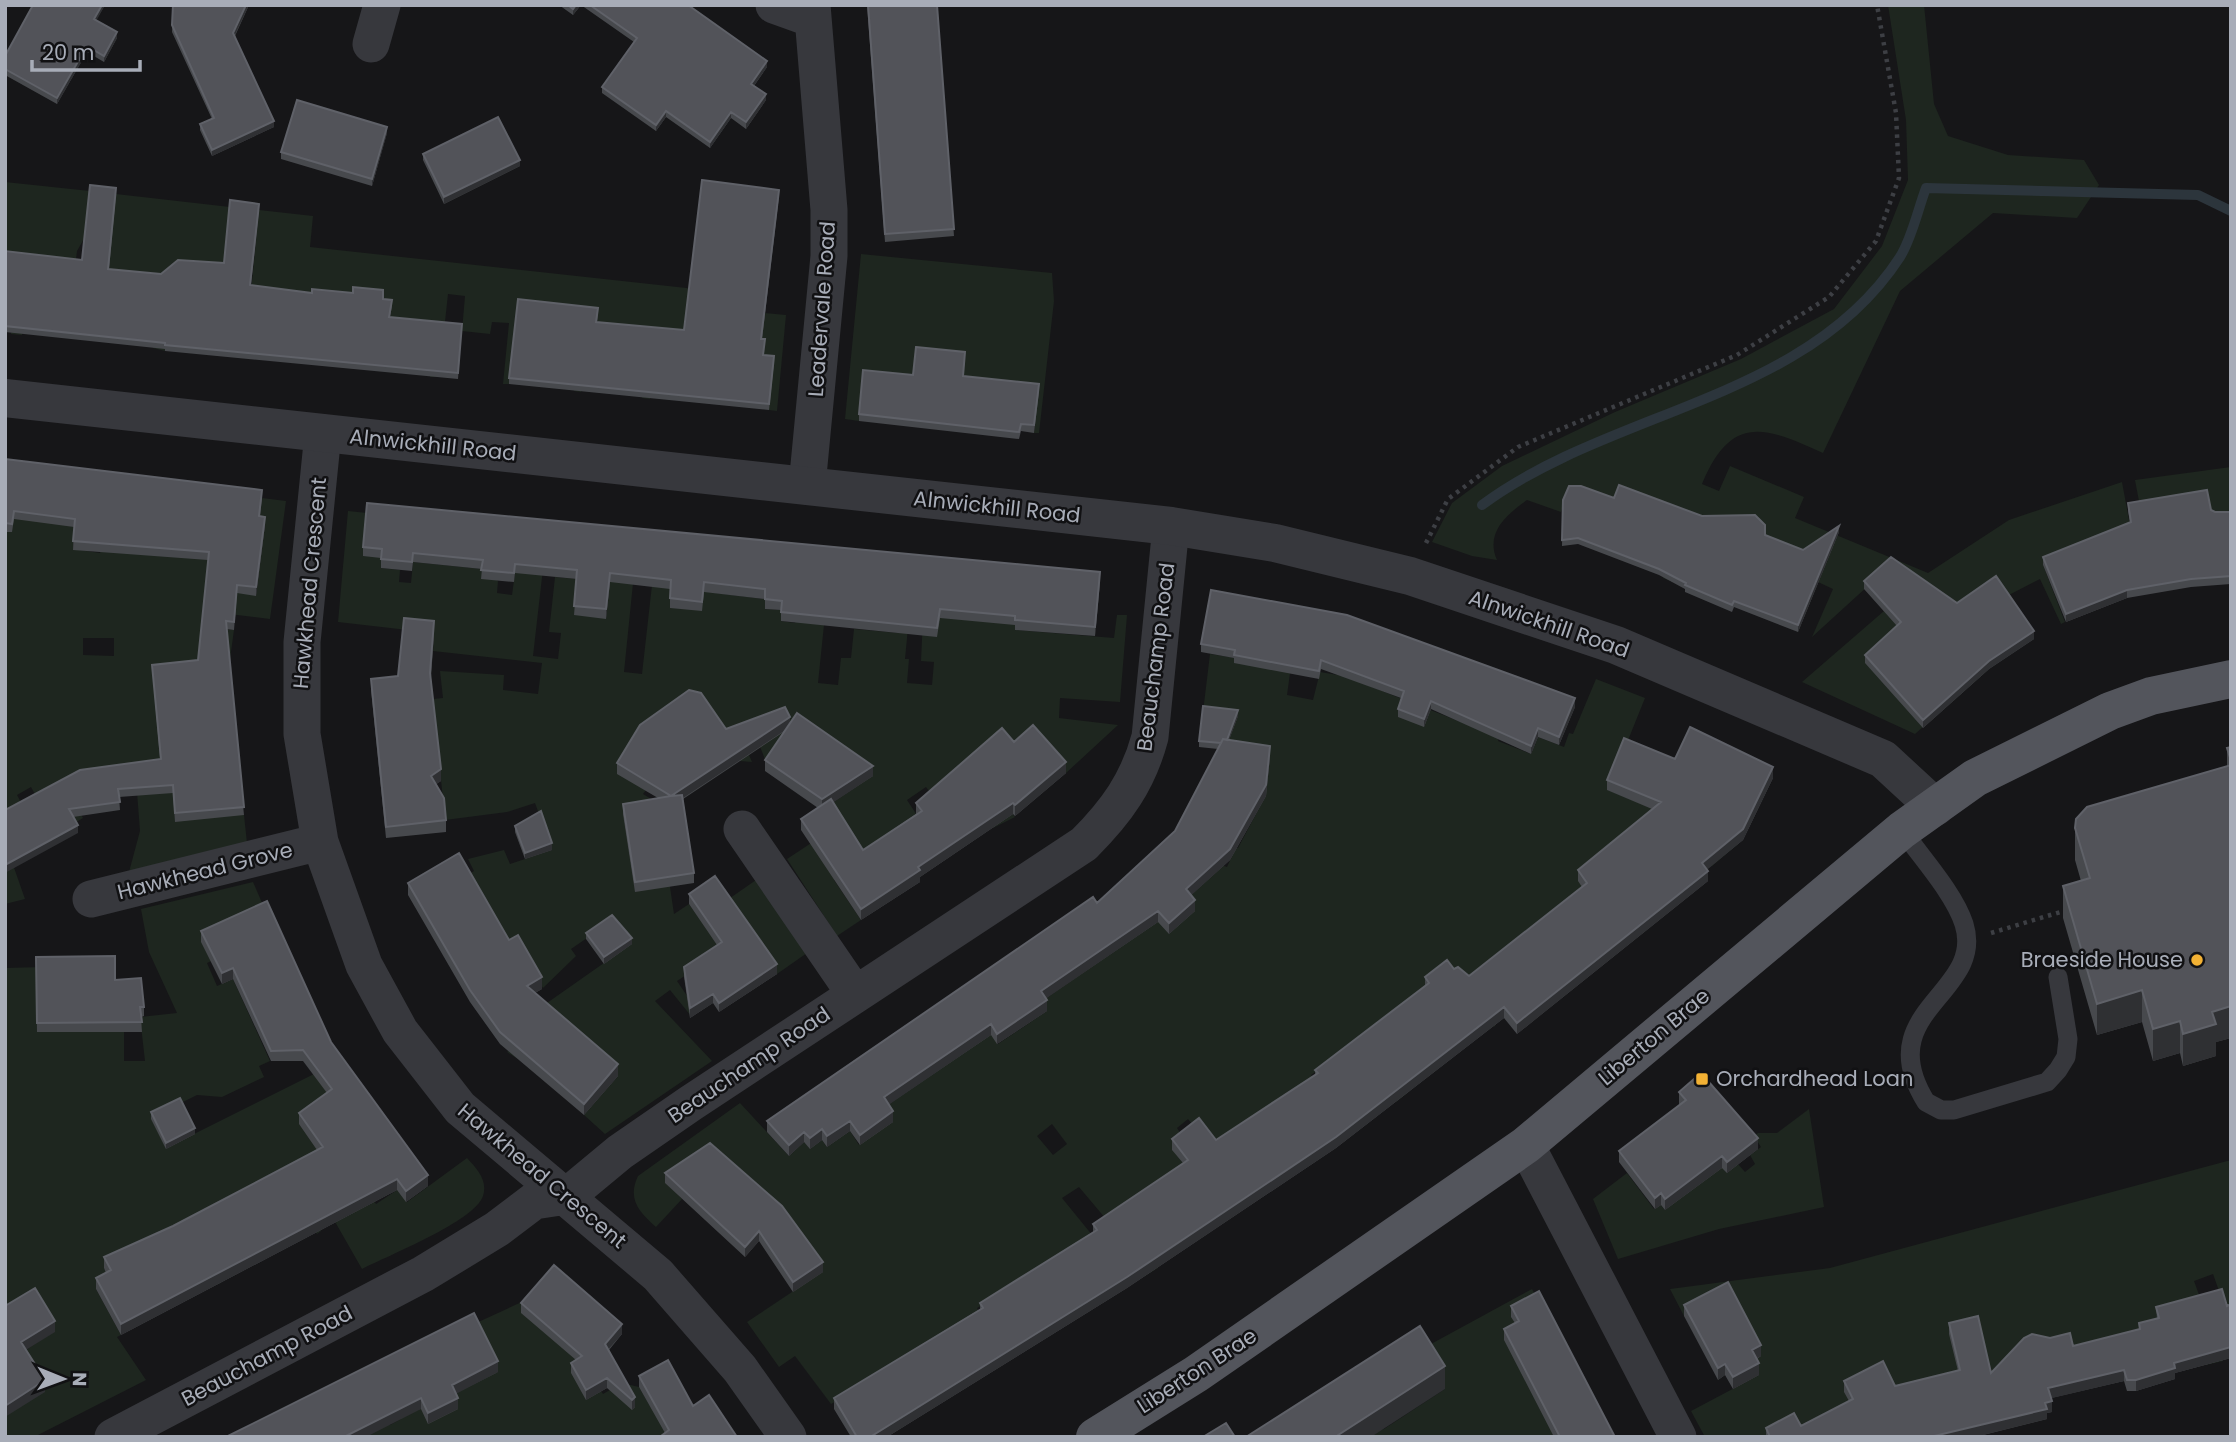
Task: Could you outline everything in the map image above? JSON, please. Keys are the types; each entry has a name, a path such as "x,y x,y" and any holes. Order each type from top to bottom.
{"main road":[{"name":"Liberton Brae","path":"1094,1437 1196,1374 1526,1145 1902,830 1975,778 2068,729 2151,696 2231,679"}],"street":[{"path":"371,44 382,5"},
{"path":"774,5 812,12"},
{"name":"Leadervale Road","path":"807,486 830,256 829,210 812,12"},
{"name":"Alnwickhill Road","path":"5,398 1171,526 1275,543 1410,576 1616,646 1882,759 1935,807"},
{"name":"Hawkhead Crescent","path":"323,433 306,588 300,688 307,776 320,842 364,965 400,1031 460,1108 658,1275 687,1305 740,1369 788,1437"},
{"name":"Beauchamp Road","path":"113,1437 423,1274 497,1229 534,1201 567,1196 620,1152 1084,844 1126,797 1142,766 1150,737 1171,526"},
{"path":"741,829 855,994"},
{"name":"Hawkhead Grove","path":"91,899 320,842"},
{"path":"1526,1145 1678,1437"}],"lane":[{"path":"1902,830 1944,889 1964,925 1963,962 1914,1028 1910,1068 1916,1086 1926,1102 1941,1110 1954,1110 2047,1082 2066,1057 2068,1039 2058,977"}],"path":[{"path":"1410,576 1448,499 1518,447 1737,355 1829,297 1876,241 1899,178 1896,113 1877,5"},
{"path":"1965,940 2076,908"}],"shaded area":[{"path":"1888,5 1924,5 1934,104 1948,136 2008,155 2084,160 2099,185 2077,218 1993,213 1900,291 1823,453 1784,437 1767,432 1752,432 1738,436 1725,446 1713,461 1702,484 1719,491 1730,466 1804,497 1795,518 1928,573 2009,520 2122,482 2132,536 2145,533 2135,480 2231,467 2231,580 2043,565 2065,622 2061,624 2040,579 2005,597 1988,670 1915,734 1802,682 1884,611 1895,623 1869,585 1812,637 1833,589 1818,582 1828,559 1826,551 1683,586 1663,578 1670,562 1614,504 1570,488 1561,512 1527,500 1505,518 1494,541 1497,560 1472,556 1432,542 1452,503 1502,466 1615,412 1741,359 1834,309 1882,246 1908,180 1906,120"},
{"path":"5,182 90,191 85,237 77,251 72,292 31,260 22,335 11,334 16,287 5,285"},
{"path":"116,194 230,207 224,279 171,272 165,351 153,348 159,280 101,279"},
{"path":"259,210 313,216 310,247 723,292 722,309 786,315 777,411 769,410 656,334 650,399 642,398 647,351 596,328 598,312 590,311 581,392 574,391 581,322 515,336 510,384 503,384 509,323 492,322 490,334 462,331 465,296 448,294 439,377 430,377 434,328 251,291"},
{"path":"861,254 1052,273 1054,301 1039,433 1034,433 1038,391 957,383 951,431 945,430 913,382 859,421 845,419"},
{"path":"262,498 286,501 270,619 204,611 203,627 234,630 229,666 164,787 170,793 183,792 244,815 247,843 129,872 140,831 135,766 68,791 83,818 73,824 38,800 31,787 17,795 24,808 5,819 5,532 14,513 75,527 73,549 100,553 101,549 164,529 238,564 256,595 265,525 259,524","holes":["83,638 114,638 114,656 83,655"]},
{"path":"348,511 367,513 382,559 381,568 400,570 399,582 411,583 413,562 483,569 498,581 497,593 512,595 515,573 548,525 533,656 558,659 561,633 549,632 555,577 610,582 638,534 624,672 642,674 652,585 765,599 765,609 782,610 781,621 795,623 831,557 818,683 838,685 841,658 851,658 854,629 898,633 904,564 914,565 905,659 909,659 907,683 932,685 934,662 921,661 923,617 1017,597 1015,630 1114,638 1117,615 1127,615 1120,702 1060,698 1059,718 1118,725 1066,773 972,766 1015,817 993,828 962,781 935,799 926,787 907,800 932,838 834,880 861,920 837,936 787,859 840,824 822,810 872,776 768,767 753,729 740,734 752,762 740,761 706,711 643,794 684,819 670,887 674,914 689,904 700,919 756,880 807,953 777,974 750,933 677,981 698,1012 691,1016 670,990 655,1001 712,1061 605,1134 584,1115 618,1076 551,1020 518,1059 507,1052 536,1032 527,1017 631,944 612,921 571,949 576,956 543,988 536,977 509,951 466,876 474,871 468,859 504,850 510,864 552,850 535,803 507,812 445,820 433,699 443,698 440,671 504,675 503,690 538,694 542,663 433,651 434,633 338,622"},
{"path":"1210,654 1291,666 1287,695 1313,700 1320,672 1344,676 1499,737 1498,741 1531,754 1538,737 1564,747 1569,733 1573,734 1596,679 1645,698 1608,790 1738,844 1712,866 1588,895 1572,926 1494,1027 1457,979 1410,1091 1396,1102 1366,1064 1327,1064 1311,1075 1326,1094 1221,1159 1188,1119 1177,1128 1185,1140 1189,1172 1130,1227 1158,1268 1145,1276 1111,1225 1079,1187 1062,1198 1097,1241 977,1308 983,1318 831,1404 795,1356 779,1367 747,1322 822,1272 781,1218 787,1211 772,1198 666,1183 682,1199 656,1227 636,1204 634,1192 638,1176 740,1103 789,1156 804,1142 810,1148 822,1140 827,1147 850,1131 859,1145 859,1072 980,1019 998,1044 1047,1011 1014,962 1048,997 1186,900 1221,865 1227,867 1233,854 1198,827 1238,848 1265,797 1225,750 1203,712","holes":["1052,1124 1067,1144 1053,1155 1037,1136"]},
{"path":"11,859 25,899 5,904 5,862"},
{"path":"253,882 266,912 222,956 207,963 217,986 233,979 270,1061 259,1066 264,1077 222,1097 197,1095 151,1118 166,1148 336,1063 332,1100 368,1192 376,1204 397,1190 407,1202 467,1158 483,1180 483,1196 477,1206 448,1227 362,1269 318,1192 304,1199 321,1231 317,1234 287,1177 210,1261 221,1283 216,1285 203,1262 104,1268 111,1281 96,1289 121,1335 117,1337 146,1380 34,1437 5,1437 12,1359 55,1331 35,1299 5,1317 5,968 44,967 124,1024 124,1061 145,1061 140,1017 177,1013 149,952 141,909"},
{"path":"1809,1109 1824,1207 1719,1229 1618,1259 1593,1199 1627,1173 1654,1209 1661,1205 1665,1210 1698,1170 1738,1164 1745,1172 1755,1164 1750,1155 1761,1147 1754,1136 1758,1133 1777,1133"},
{"path":"2231,1160 2231,1315 2228,1316 2213,1274 2194,1281 2223,1361 2206,1365 2194,1320 2159,1329 2017,1390 1960,1381 1770,1437 1705,1437 1691,1411 1759,1375 1684,1316 1670,1289 1830,1268"},
{"path":"1532,1289 1539,1302 1519,1332 1554,1437 1355,1437 1384,1429 1445,1389 1420,1350"},
{"path":"537,1295 603,1394 622,1383 639,1387 650,1406 676,1437 355,1437 388,1420 390,1425 401,1419 389,1393 449,1390 474,1324"}],"building":[{"path":"33,5 102,5 94,19 117,32 104,56 87,46 57,98 5,69 5,56"},
{"path":"173,5 246,5 233,33 274,121 212,150 200,124 214,118 172,25"},
{"path":"590,5 688,5 767,61 751,84 766,94 746,122 731,112 710,142 666,111 656,125 602,87 637,38"},
{"path":"868,5 937,5 954,229 885,234"},
{"path":"297,100 387,127 372,179 281,152"},
{"path":"498,117 520,160 444,197 423,154"},
{"path":"702,180 779,190 761,339 765,339 763,355 774,356 769,404 509,378 518,299 598,308 596,322 684,330"},
{"path":"90,185 116,188 108,269 161,274 178,260 224,263 230,200 259,204 250,285 312,293 312,289 353,293 353,287 383,290 383,299 392,300 389,317 462,324 458,373 165,345 5,326 5,251 82,260"},
{"path":"916,347 965,352 963,376 1039,384 1034,425 1021,424 1019,432 859,414 863,370 913,375"},
{"path":"5,459 262,490 259,516 265,517 256,587 237,585 234,622 226,621 244,807 175,813 173,785 118,789 120,802 69,809 78,825 5,865 5,810 80,770 161,759 152,665 198,660 209,552 73,541 75,519 14,511 12,524 5,523"},
{"path":"1619,485 1702,516 1755,515 1765,525 1765,535 1803,550 1839,526 1798,625 1734,601 1732,605 1685,585 1686,583 1659,569 1578,538 1562,540 1563,500 1569,486 1581,486 1614,498"},
{"path":"2207,490 2211,510 2231,512 2231,576 2191,579 2127,590 2066,614 2043,557 2131,522 2128,503"},
{"path":"367,503 1100,572 1095,627 1015,620 1015,616 940,609 937,628 781,612 782,601 765,599 765,589 704,582 702,602 670,598 671,580 610,573 606,609 574,606 577,570 515,564 514,573 481,570 483,560 413,553 412,562 381,559 382,549 363,547"},
{"path":"1891,557 1957,603 1996,576 2034,631 1989,661 1923,720 1865,655 1901,622 1864,581"},
{"path":"1211,590 1347,615 1575,698 1559,737 1538,728 1531,746 1431,701 1424,719 1398,709 1404,691 1321,660 1319,671 1234,655 1235,650 1201,644"},
{"path":"404,618 434,621 430,673 441,769 431,776 444,798 446,820 386,827 371,679 398,676"},
{"path":"689,690 701,693 726,729 785,707 790,717 671,796 617,763 640,725"},
{"path":"1203,706 1238,710 1227,740 1223,739 1221,743 1199,741"},
{"path":"797,713 873,766 822,799 765,760"},
{"path":"1033,725 1066,762 1015,805 1013,803 918,867 920,870 861,909 801,819 831,799 863,850 922,811 916,803 1002,728 1014,742"},
{"path":"1690,727 1773,767 1743,829 1702,863 1708,871 1517,1023 1504,1007 1336,1137 1127,1277 870,1437 857,1437 834,1398 983,1308 980,1303 1097,1230 1093,1224 1188,1160 1172,1139 1199,1118 1216,1140 1318,1073 1315,1070 1429,983 1425,977 1447,960 1454,969 1458,967 1469,976 1587,883 1578,870 1661,802 1607,780 1624,738 1675,759"},
{"path":"1223,739 1270,746 1266,785 1230,849 1186,889 1195,900 1169,923 1158,911 1041,991 1047,1000 997,1034 991,1024 884,1097 893,1111 860,1135 850,1121 827,1136 822,1129 810,1138 804,1132 789,1145 767,1121 1093,897 1097,903 1175,831"},
{"name":"Braeside House","path":"2231,765 2231,1006 2212,1012 2216,1024 2183,1034 2180,1021 2153,1029 2142,990 2097,1004 2063,886 2090,878 2075,828 2076,819 2087,807"},
{"path":"682,795 694,873 635,882 623,804"},
{"path":"541,811 552,843 525,853 515,826"},
{"path":"459,853 509,940 518,935 542,977 527,986 618,1064 584,1104 500,1032 470,990 408,883"},
{"path":"715,876 777,964 719,1003 713,994 690,1008 684,967 722,942 689,894"},
{"path":"267,901 331,1042 428,1175 406,1191 397,1179 121,1324 96,1278 111,1270 104,1257 173,1226 323,1147 299,1113 332,1089 303,1050 271,1051 233,968 222,973 201,931"},
{"path":"612,915 632,938 604,957 586,933"},
{"path":"115,956 115,980 141,978 144,1007 140,1007 142,1022 37,1023 36,957"},
{"path":"1701,1073 1758,1138 1727,1162 1722,1156 1665,1199 1661,1193 1655,1198 1619,1151 1686,1100 1679,1092"},
{"path":"180,1098 195,1128 166,1143 151,1112"},
{"path":"710,1143 782,1206 823,1262 793,1282 759,1231 745,1247 665,1173"},
{"path":"554,1265 622,1324 605,1344 635,1397 632,1400 607,1378 586,1390 571,1363 582,1356 521,1303"},
{"path":"1728,1282 1761,1345 1752,1350 1759,1363 1733,1377 1725,1364 1718,1368 1684,1305"},
{"path":"35,1288 55,1321 21,1342 45,1380 5,1406 5,1306"},
{"path":"2222,1289 2227,1306 2231,1304 2231,1347 2174,1363 2175,1368 2136,1380 2127,1380 2124,1370 2048,1388 2052,1401 2045,1403 2047,1409 1930,1437 1770,1437 1766,1428 1794,1413 1801,1426 1853,1399 1844,1381 1883,1361 1895,1386 1960,1370 1949,1323 1978,1316 1991,1373 2024,1338 2032,1334 2050,1338 2070,1333 2073,1346 2140,1329 2139,1323 2159,1318 2156,1307"},
{"path":"1539,1291 1615,1437 1560,1437 1504,1329 1519,1321 1511,1306"},
{"path":"474,1313 498,1361 452,1385 458,1398 428,1413 421,1398 344,1437 226,1437"},
{"path":"1420,1326 1445,1366 1335,1437 1246,1437"},
{"path":"668,1360 693,1406 709,1395 737,1437 661,1437 669,1430 639,1376"},
{"path":"1226,1423 1235,1437 1203,1437"}],"waterway":[{"path":"1482,505 1533,473 1589,446 1761,373 1814,343 1861,305 1900,257 1926,188 2198,195 2231,211"}],"place":[{"name":"Braeside House","path":"2197,960"},
{"name":"Orchardhead Loan","path":"1702,1079"}]}
